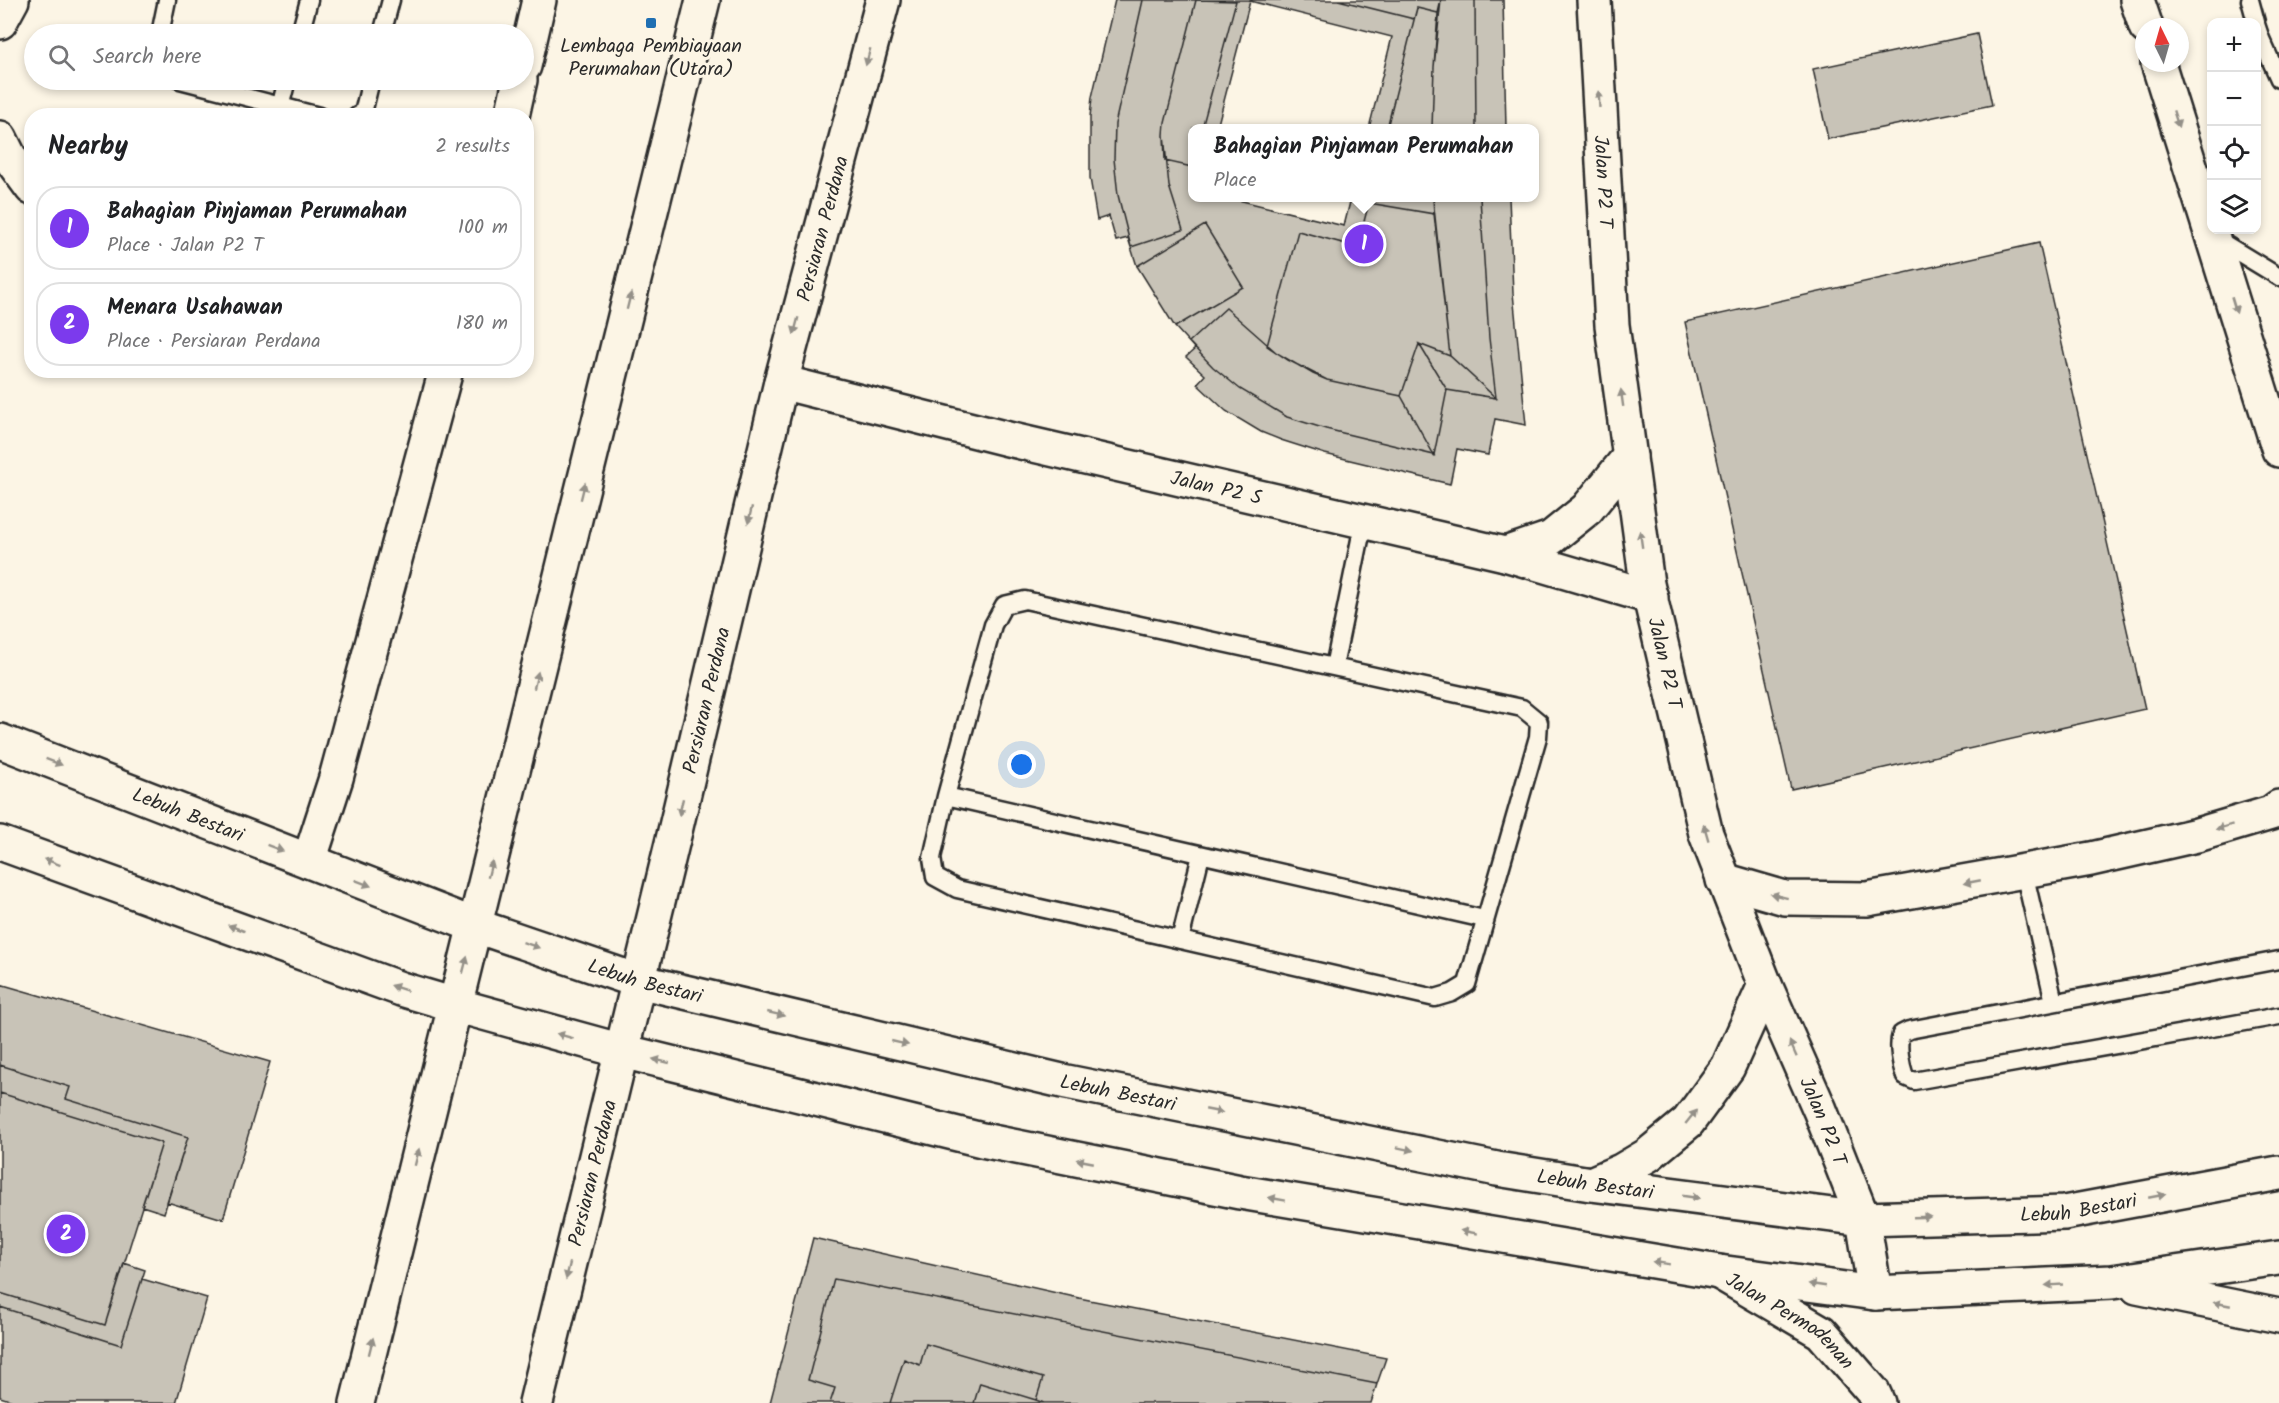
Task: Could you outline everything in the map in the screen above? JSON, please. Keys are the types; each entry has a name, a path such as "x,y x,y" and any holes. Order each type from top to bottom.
{"main road":[{"path":"0,22 12,0"},
{"path":"534,24 539,0"},
{"path":"357,1403 703,0"},
{"name":"Persiaran Perdana","path":"536,1403 781,382 883,0"},
{"path":"2137,0 2143,18"},
{"name":"Jalan P2 T","path":"1598,6 1612,325 1647,584 1706,834 1765,985 1820,1110 1863,1219 1875,1293"},
{"path":"2161,72 2279,450"},
{"path":"514,108 518,90"},
{"path":"0,138 10,158 24,177"},
{"path":"0,190 24,188"},
{"path":"309,861 336,778 444,378"},
{"name":"Jalan P2 S","path":"781,382 1008,438 1505,554 1651,597"},
{"path":"1505,554 1551,538 1587,510 1630,456"},
{"name":"Lebuh Bestari","path":"0,741 476,926 638,981 1062,1081 1497,1169 1591,1184 1863,1219 2064,1213 2279,1173"},
{"path":"1723,880 1785,898 1867,899 2024,872 2198,835 2271,813 2279,807"},
{"path":"0,843 402,989 455,1005 622,1052 982,1140 1228,1190 1719,1272 1875,1293 2112,1282 2279,1258"},
{"path":"1591,1184 1621,1171 1648,1155 1688,1122 1728,1067 1765,985"},
{"name":"Jalan Permodenan","path":"1719,1272 1821,1332 1873,1392 1878,1403"},
{"path":"2112,1282 2279,1316"}],"lane":[{"path":"162,24 167,0"},
{"path":"303,24 309,0"},
{"path":"385,24 391,0"},
{"path":"2250,0 2255,18"},
{"path":"2261,39 2279,80"},
{"path":"213,90 272,108"},
{"path":"280,108 284,90"},
{"path":"364,108 369,90"},
{"path":"2212,236 2279,277"},
{"path":"1334,667 1364,520"},
{"path":"1025,600 1334,667 1522,708 1539,722 1538,737 1467,984 1452,993 1435,998 957,889 936,877 932,858 946,796 993,625 1004,605 1025,600"},
{"path":"946,796 1484,919"},
{"path":"1180,940 1201,855"},
{"path":"2024,872 2054,1002"},
{"path":"2279,960 1909,1030 1901,1034 1899,1041 1905,1077 1914,1081 2279,1017"}],"building":[{"path":"1115,0 1503,0 1506,124 1370,124 1392,37 1250,1 1218,124 1188,124 1188,202 1246,202 1344,226 1350,202 1509,202 1513,293 1526,425 1495,419 1488,455 1457,449 1450,484 1325,454 1281,440 1261,432 1226,411 1197,384 1205,375 1186,357 1195,349 1175,327 1243,287 1205,225 1137,266 1128,238 1116,241 1109,216 1097,220 1090,178 1092,97"},
{"path":"1143,0 1196,0 1164,135 1169,186 1183,230 1131,247 1118,195 1114,159 1115,124"},
{"path":"1196,0 1236,1 1203,124 1188,124 1188,166 1165,161 1165,123"},
{"path":"1338,0 1441,0 1438,13 1417,8 1414,19"},
{"path":"1441,0 1475,0 1476,124 1432,124 1434,67"},
{"path":"1417,8 1438,13 1432,124 1388,124"},
{"path":"1977,34 1992,105 1828,139 1813,69"},
{"path":"1433,202 1434,214 1369,203"},
{"path":"1433,202 1480,202 1489,338 1496,398 1450,356"},
{"path":"1369,203 1434,214 1450,356 1419,344 1401,396 1327,380 1288,360 1267,346 1298,231 1357,247"},
{"path":"1205,225 1243,287 1175,327 1137,266"},
{"path":"2039,243 2145,709 1791,789 1685,322"},
{"path":"1226,308 1277,353 1313,374 1327,380 1401,396 1434,455 1326,429 1287,417 1240,389 1213,367 1189,342"},
{"path":"1419,344 1447,390 1434,455 1401,396"},
{"path":"1419,344 1450,356 1496,398 1447,390"},
{"path":"0,984 270,1062 223,1219 167,1202 188,1137 66,1099 70,1087 0,1065"},
{"path":"0,1065 70,1087 66,1099 188,1137 164,1213 142,1206 162,1143 0,1093"},
{"path":"0,1093 162,1143 105,1325 0,1293"},
{"path":"813,1238 1079,1298 1386,1358 1377,1384 834,1279 808,1380 835,1388 830,1403 770,1403"},
{"path":"124,1263 145,1270 121,1345 0,1307 0,1293 105,1325"},
{"path":"142,1279 207,1298 176,1403 19,1403 0,1397 0,1307 121,1345"},
{"path":"834,1279 1377,1384 1371,1403 830,1403 835,1388 808,1380"},
{"path":"926,1344 1043,1378 1036,1400 980,1383 974,1403 890,1403 904,1359 920,1365"},
{"path":"980,1383 1036,1400 1044,1403 974,1403"},
{"path":"980,1383 1036,1400 1044,1403 974,1403"}],"place":[{"name":"Lembaga Pembiayaan Perumahan (Utara)","path":"651,23"},
{"name":"Bahagian Pinjaman Perumahan","path":"1364,244"},
{"name":"Menara Usahawan","path":"66,1234"}]}
